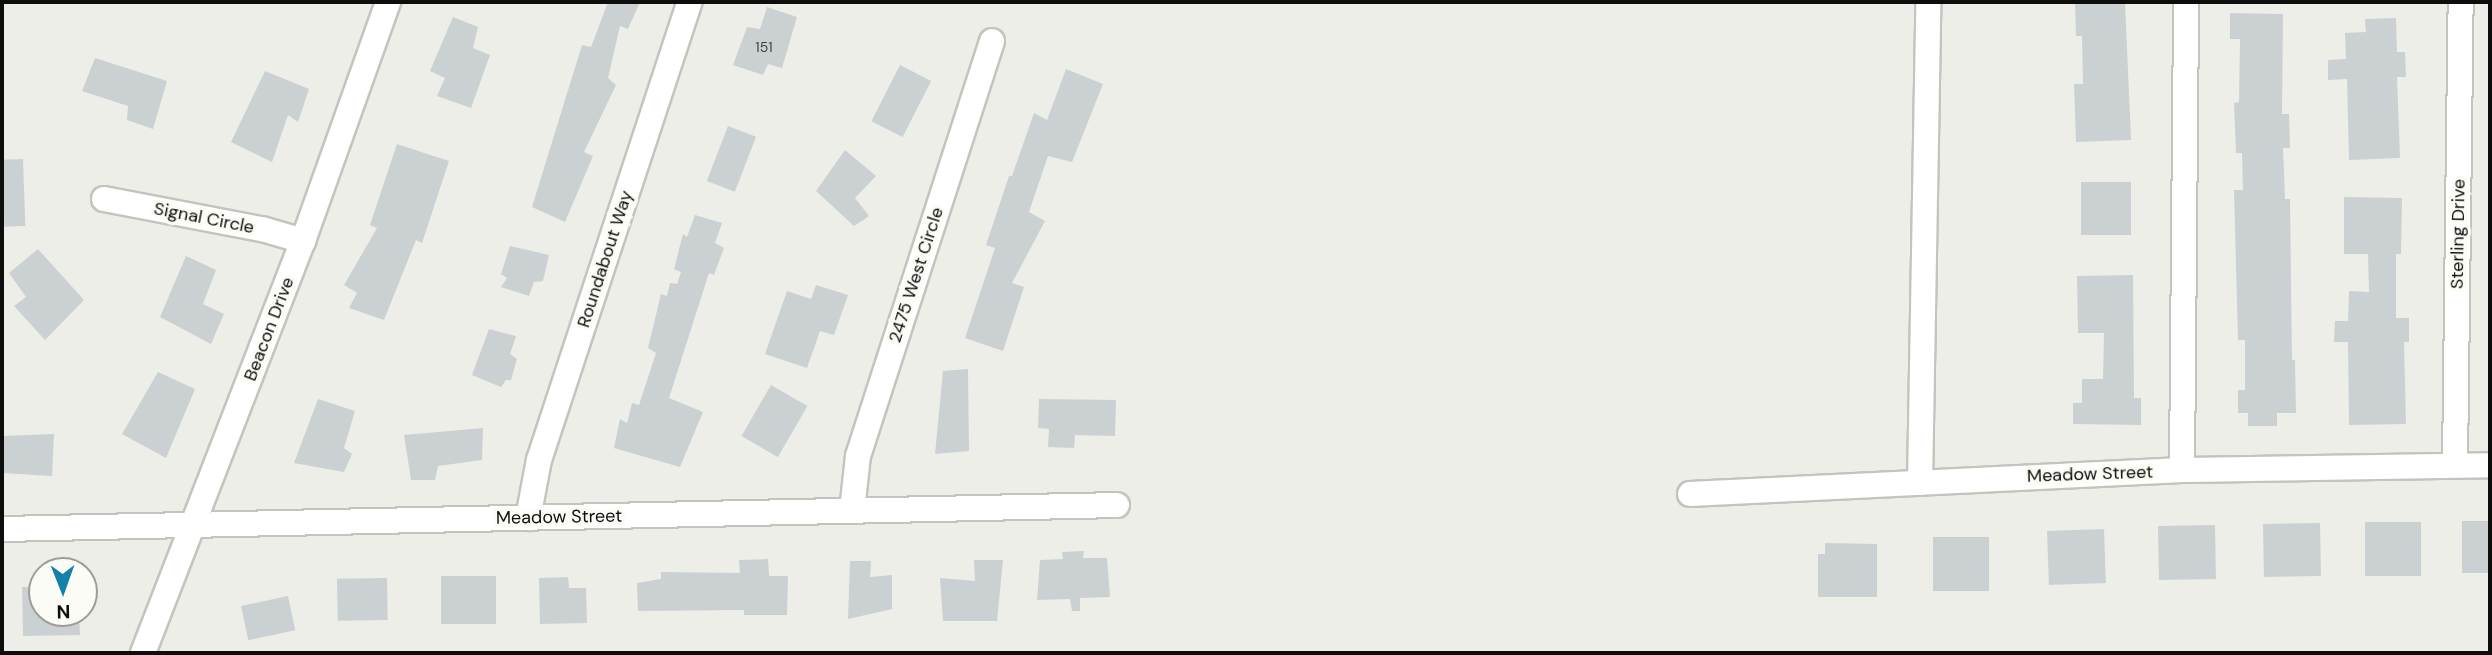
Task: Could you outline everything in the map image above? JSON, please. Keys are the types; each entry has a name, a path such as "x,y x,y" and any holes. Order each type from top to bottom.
{"street":[{"name":"Beacon Drive","path":"143,653 303,242 388,2"},
{"name":"Roundabout Way","path":"528,518 539,460 690,2"},
{"path":"1920,483 1928,2"},
{"path":"2182,470 2186,2"},
{"name":"Sterling Drive","path":"2455,465 2461,2"},
{"name":"2475 West Circle","path":"852,511 858,456 992,41"},
{"name":"Signal Circle","path":"104,199 262,229 303,242"},
{"name":"Meadow Street","path":"1690,494 2182,470 2490,465"},
{"name":"Meadow Street","path":"2,529 1117,505"}],"building":[{"path":"608,2 640,2 628,29 620,26 608,78 616,85 584,152 593,156 565,222 532,207 582,45 591,47"},
{"path":"2075,2 2125,2 2131,140 2076,142 2074,84 2083,84 2082,36 2076,36"},
{"path":"767,7 797,17 782,68 768,64 763,75 733,65 747,27 760,29"},
{"path":"2230,13 2283,14 2282,114 2289,114 2290,148 2283,148 2285,199 2290,199 2292,360 2295,360 2296,413 2277,413 2277,426 2248,426 2248,413 2238,413 2238,390 2245,390 2245,340 2238,340 2234,190 2243,190 2242,153 2236,153 2234,103 2239,102 2240,39 2230,39"},
{"path":"453,17 478,27 473,48 490,55 471,108 437,96 445,78 430,71"},
{"path":"2396,18 2397,52 2405,52 2406,77 2397,77 2400,158 2349,160 2347,79 2328,80 2328,60 2346,59 2345,33 2366,32 2365,19"},
{"path":"95,58 167,81 153,129 127,120 128,106 82,91"},
{"path":"900,65 931,81 903,137 871,121"},
{"path":"1066,69 1103,84 1072,162 1048,156 1029,212 1045,221 1012,283 1024,287 1003,351 965,338 995,248 986,245 1009,176 1012,176 1034,113 1047,120"},
{"path":"265,71 309,89 298,122 288,115 272,162 231,142"},
{"path":"728,126 756,137 735,192 707,181"},
{"path":"397,144 449,161 422,243 416,240 384,320 349,308 357,293 344,285 377,228 370,225"},
{"path":"845,150 876,176 855,198 869,216 854,226 816,191"},
{"path":"23,159 25,226 4,227 2,160"},
{"path":"2081,182 2131,182 2131,235 2081,235"},
{"path":"2344,197 2402,198 2401,254 2396,254 2396,318 2409,318 2409,342 2404,342 2406,424 2349,425 2348,342 2334,342 2335,321 2348,321 2349,291 2369,292 2368,254 2344,254"},
{"path":"695,215 722,223 715,243 724,248 714,275 709,273 669,398 703,412 680,467 614,448 620,419 627,423 632,403 639,405 656,353 648,348 661,294 667,296 670,283 677,284 681,272 674,269 683,234 687,237"},
{"path":"510,246 549,255 543,281 534,282 529,296 501,287 507,278 501,274"},
{"path":"38,249 84,300 45,340 14,306 26,297 9,273"},
{"path":"186,256 216,270 203,304 224,314 211,344 160,317"},
{"path":"2133,275 2134,398 2141,398 2141,425 2073,424 2073,403 2082,403 2082,379 2103,379 2104,333 2078,333 2077,276"},
{"path":"816,285 848,295 834,335 820,331 807,368 765,354 787,291 811,299"},
{"path":"489,329 516,336 510,354 517,359 511,380 506,380 501,387 472,375"},
{"path":"968,369 969,451 935,454 943,371"},
{"path":"158,372 195,389 166,458 122,434"},
{"path":"771,385 807,406 778,457 742,436"},
{"path":"318,399 355,411 344,448 352,454 344,472 294,463"},
{"path":"1039,399 1116,400 1115,436 1075,435 1074,448 1048,447 1049,429 1038,428"},
{"path":"483,428 482,460 438,466 435,480 411,480 404,435"},
{"path":"54,434 52,476 2,473 2,436"},
{"path":"2462,521 2490,521 2490,573 2462,573"},
{"path":"2365,522 2421,522 2421,576 2365,576"},
{"path":"2320,523 2321,576 2264,577 2263,524"},
{"path":"2215,525 2216,579 2159,580 2158,526"},
{"path":"2104,529 2106,583 2049,585 2047,531"},
{"path":"1933,537 1989,537 1989,591 1933,591"},
{"path":"1825,543 1877,544 1877,597 1818,597 1818,554 1825,554"},
{"path":"1084,551 1083,558 1107,558 1110,597 1080,598 1080,611 1072,611 1070,599 1037,600 1040,560 1063,559 1062,552"},
{"path":"768,559 769,576 788,576 787,615 744,615 744,610 638,611 637,583 661,579 661,572 740,573 739,560"},
{"path":"974,560 1003,560 997,621 943,621 940,578 975,581"},
{"path":"850,561 871,561 870,577 892,575 892,609 848,619"},
{"path":"441,576 496,576 496,624 441,624"},
{"path":"568,577 569,588 586,588 587,623 540,624 539,578"},
{"path":"387,578 388,620 338,621 337,579"},
{"path":"22,587 28,587 28,627 80,627 80,635 23,636"},
{"path":"288,596 295,630 248,640 241,606"}]}
